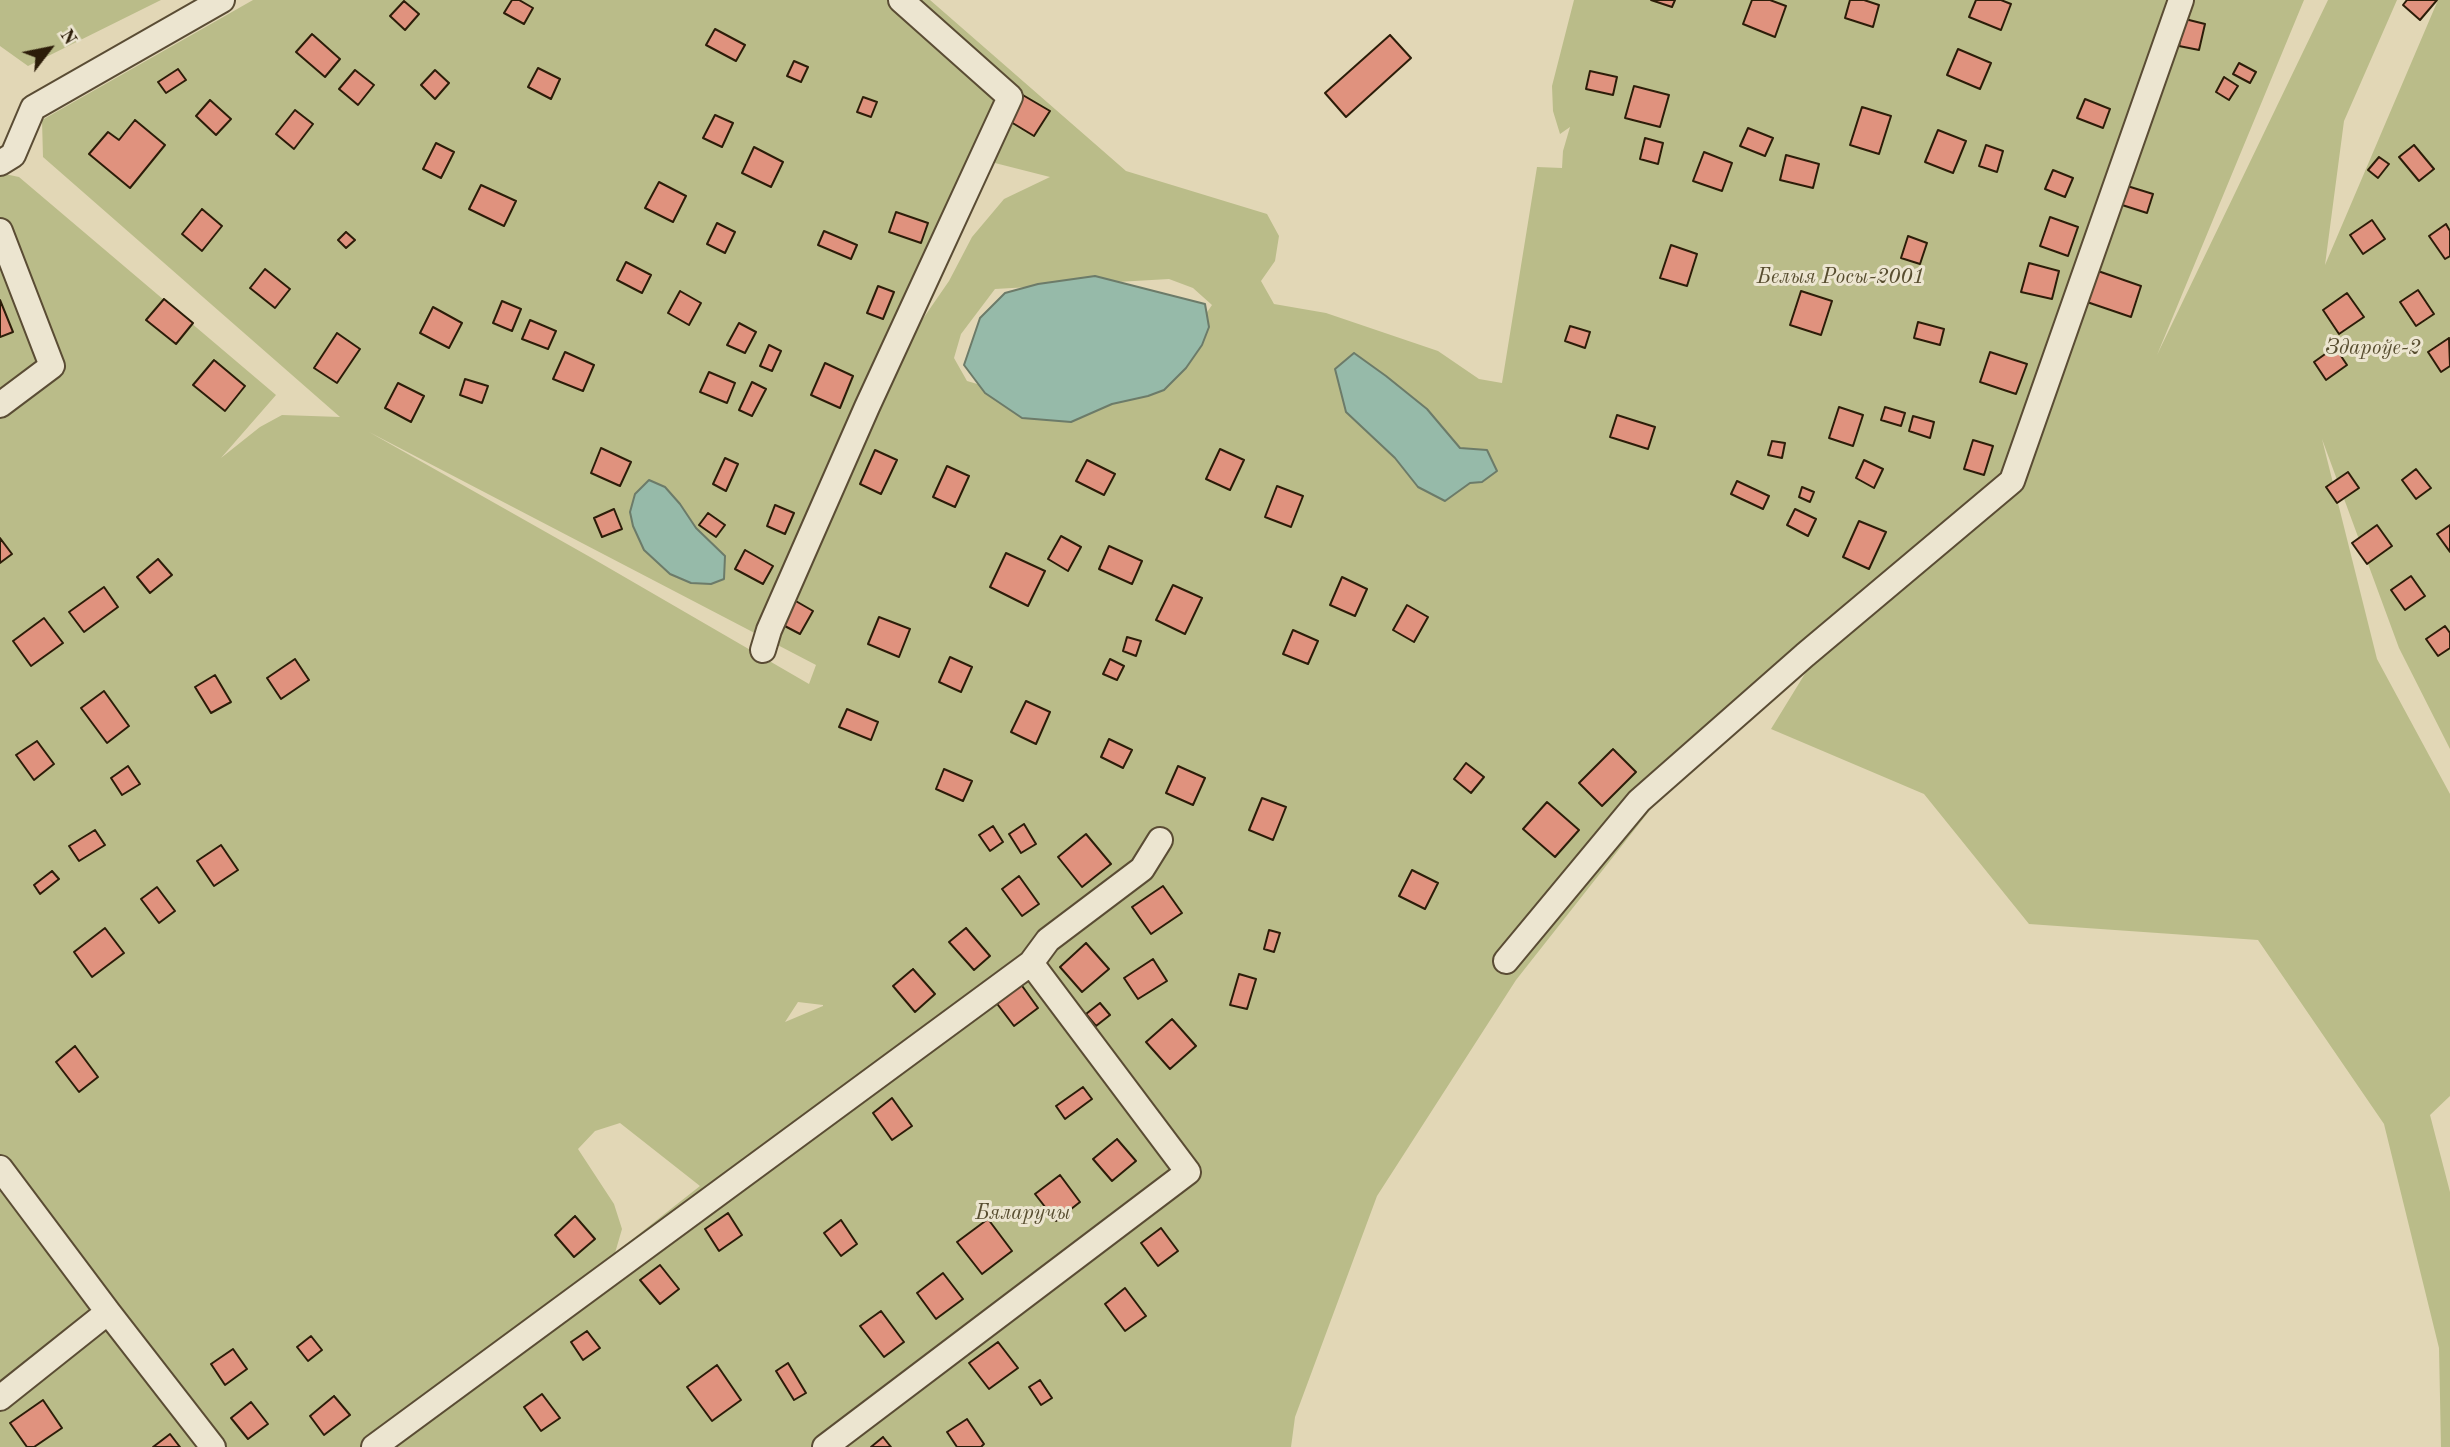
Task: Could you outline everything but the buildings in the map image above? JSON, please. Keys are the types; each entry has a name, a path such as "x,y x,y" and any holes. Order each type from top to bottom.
{"street":[{"path":"0,163 13,155 33,108 222,0"},
{"path":"762,650 866,407 1010,97 901,0"},
{"path":"1506,961 1639,801 1805,655 2012,481 2181,0"},
{"path":"0,231 52,366 0,405"},
{"path":"374,1447 1031,963 1048,940 1142,869 1160,840"},
{"path":"825,1447 1188,1172 1031,963"},
{"path":"0,1168 213,1447"},
{"path":"0,1398 108,1312"}],"green space":[{"path":"0,0 161,0 28,66 0,46"},
{"path":"253,0 930,0 1126,171 1267,214 1279,236 1275,261 1261,281 1274,304 1326,313 1438,351 1479,379 1502,383 1537,167 1562,168 1563,151 1570,127 1560,134 1553,111 1552,86 1574,0 2304,0 2157,355 2328,0 2397,0 2344,121 2325,265 2438,0 2450,0 2450,749 2399,648 2322,439 2377,659 2450,794 2450,1096 2430,1115 2450,1192 2450,1447 2441,1447 2439,1348 2384,1124 2258,940 2029,924 1924,794 1771,729 1814,659 1654,805 1516,980 1377,1196 1295,1417 1291,1447 0,1447 0,173 19,177 276,395 221,458 260,427 282,415 340,417 43,157 42,120","holes":["991,162 1050,177 1004,199 972,237 949,281 911,336","1169,279 1193,288 1212,305 1185,344 1063,409 967,381 954,358 961,334 995,289","369,432 816,665 809,684","798,1002 823,1006 785,1022","620,1123 700,1186 615,1253 622,1229 614,1204 578,1149 595,1131"]}],"shaded area":[{"path":"1095,276 1205,304 1209,327 1202,345 1186,368 1164,390 1112,404 1071,422 1022,418 985,393 964,365 980,318 1005,293 1038,284"},
{"path":"1354,353 1427,409 1460,448 1487,450 1497,471 1482,482 1470,483 1445,501 1418,487 1395,458 1346,412 1335,369"},
{"path":"649,480 665,487 696,528 725,556 724,579 711,584 691,583 670,574 644,550 630,512 635,494"}],"park label":[{"name":"Белыя Росы-2001","path":"1841,277"},
{"name":"Здароўе-2","path":"2373,348"},
{"name":"Бяларучы","path":"1023,1213"}]}
